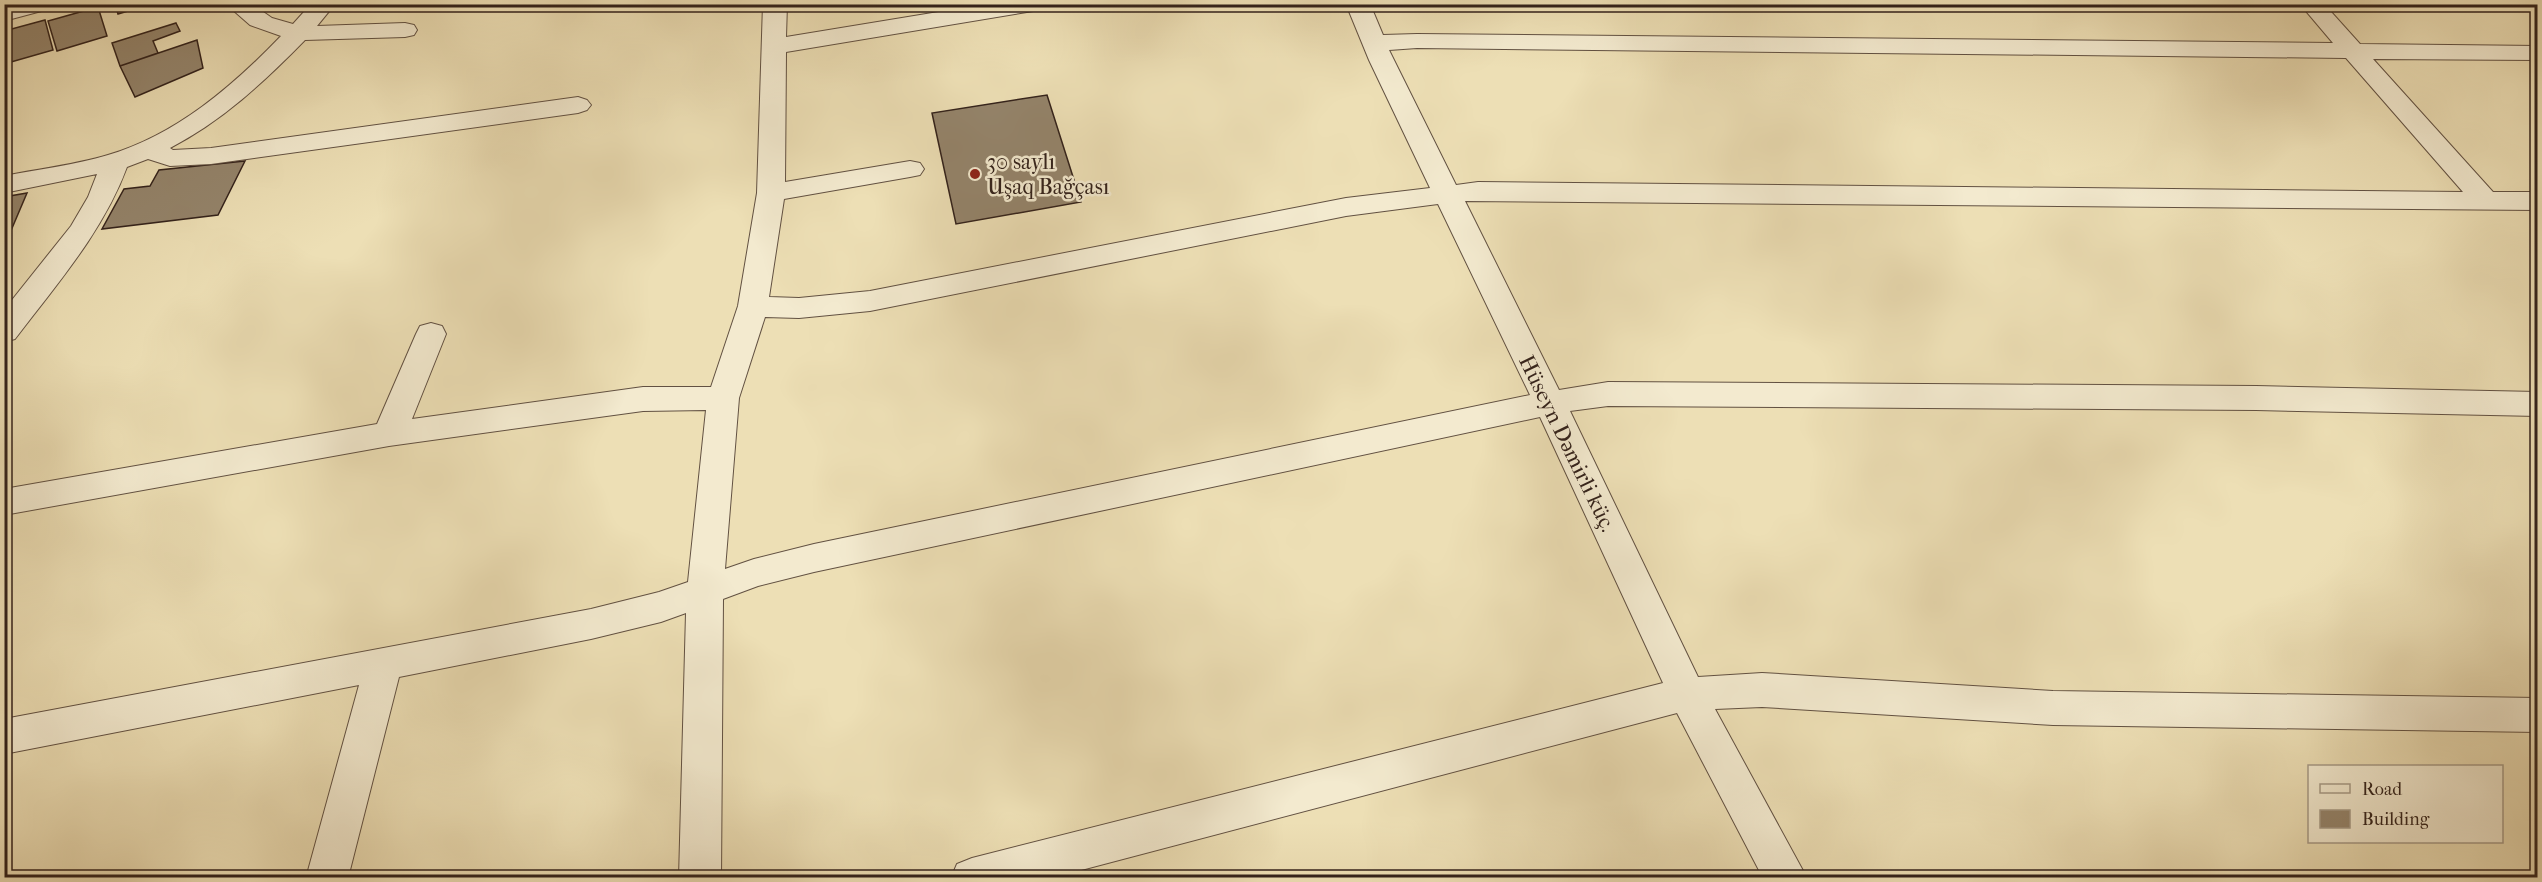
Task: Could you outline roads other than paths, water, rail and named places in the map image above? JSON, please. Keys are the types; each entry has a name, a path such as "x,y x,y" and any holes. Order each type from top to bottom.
{"street":[{"path":"4,14 41,4"},
{"path":"237,4 257,21 275,28 299,32 405,30"},
{"path":"4,185 115,162 150,150 212,114 271,62 324,4"},
{"path":"700,878 705,590 723,398 753,306 771,193 775,4"},
{"path":"773,47 1033,4"},
{"name":"Hüseyn Dəmirli küç.","path":"1358,4 1381,60 1550,404 1687,694 1786,878"},
{"path":"2311,4 2486,201"},
{"path":"1376,44 1417,40 2538,53"},
{"path":"150,150 170,158 211,156 578,105"},
{"path":"4,332 82,231 102,196 115,162"},
{"path":"771,193 910,169"},
{"path":"753,306 799,308 870,301 1347,207 1445,194 1519,190 2538,201"},
{"path":"389,434 430,334"},
{"path":"4,737 384,662 591,624 661,607 754,573 814,558 1550,404 1608,394 2232,398 2538,404"},
{"path":"4,502 389,434 643,399 723,398"},
{"path":"327,878 384,662"},
{"path":"972,878 1687,694 1762,690 2053,708 2538,715"}],"place":[{"name":"30 saylı Uşaq Bağçası","path":"975,174"}]}
